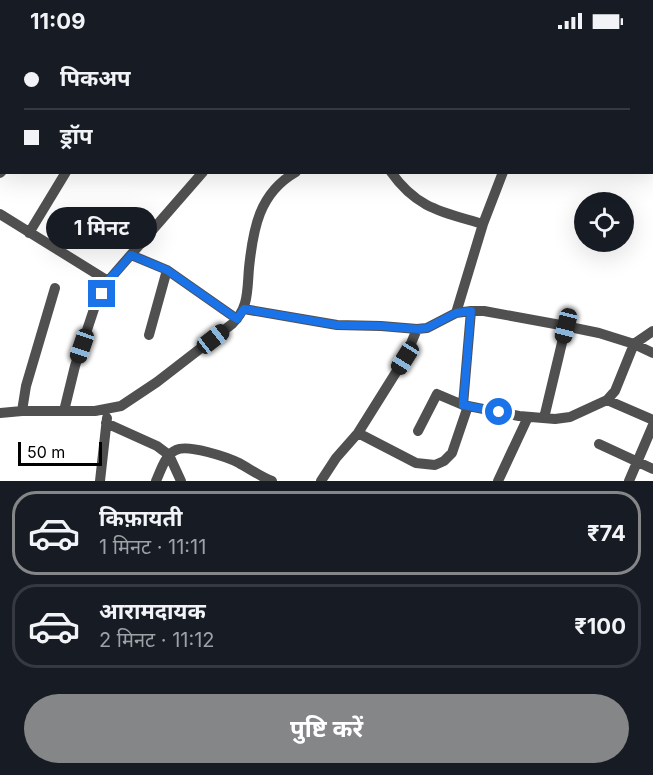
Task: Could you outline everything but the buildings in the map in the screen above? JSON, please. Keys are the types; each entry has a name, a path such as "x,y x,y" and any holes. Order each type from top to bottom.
{"street":[{"path":"29,232 65,174"},
{"path":"64,411 75,366 95,306 108,281 201,174"},
{"path":"392,174 400,186 415,199 436,210 483,224"},
{"path":"456,313 483,224 502,174"},
{"path":"0,413 95,411 121,406 157,382 237,319 247,299 249,267 256,225 262,208 280,176"},
{"path":"0,214 108,281"},
{"path":"131,255 167,270 237,319"},
{"path":"149,335 167,270"},
{"path":"22,411 26,386 55,288"},
{"path":"244,309 337,325 417,329 427,328 456,313 484,311 599,333 634,344 653,353"},
{"path":"358,433 416,463 435,465 444,461 452,453 465,405 471,311"},
{"path":"544,418 566,326"},
{"path":"321,481 336,458 358,433 405,358 417,329"},
{"path":"418,431 437,394 465,405 528,417 555,419 570,417 607,400 615,391 634,344 653,331"},
{"path":"607,400 653,420"},
{"path":"100,481 108,409"},
{"path":"498,481 528,417"},
{"path":"106,423 157,446 169,455 181,481"},
{"path":"629,481 653,425"},
{"path":"599,444 653,469"},
{"path":"156,481 169,455 177,448 187,447 237,462 272,481"}],"route":[{"path":"102,294 108,281 131,255 167,270 237,319 244,309 337,325 417,329 427,328 456,313 471,311 463,405 499,412"}]}
